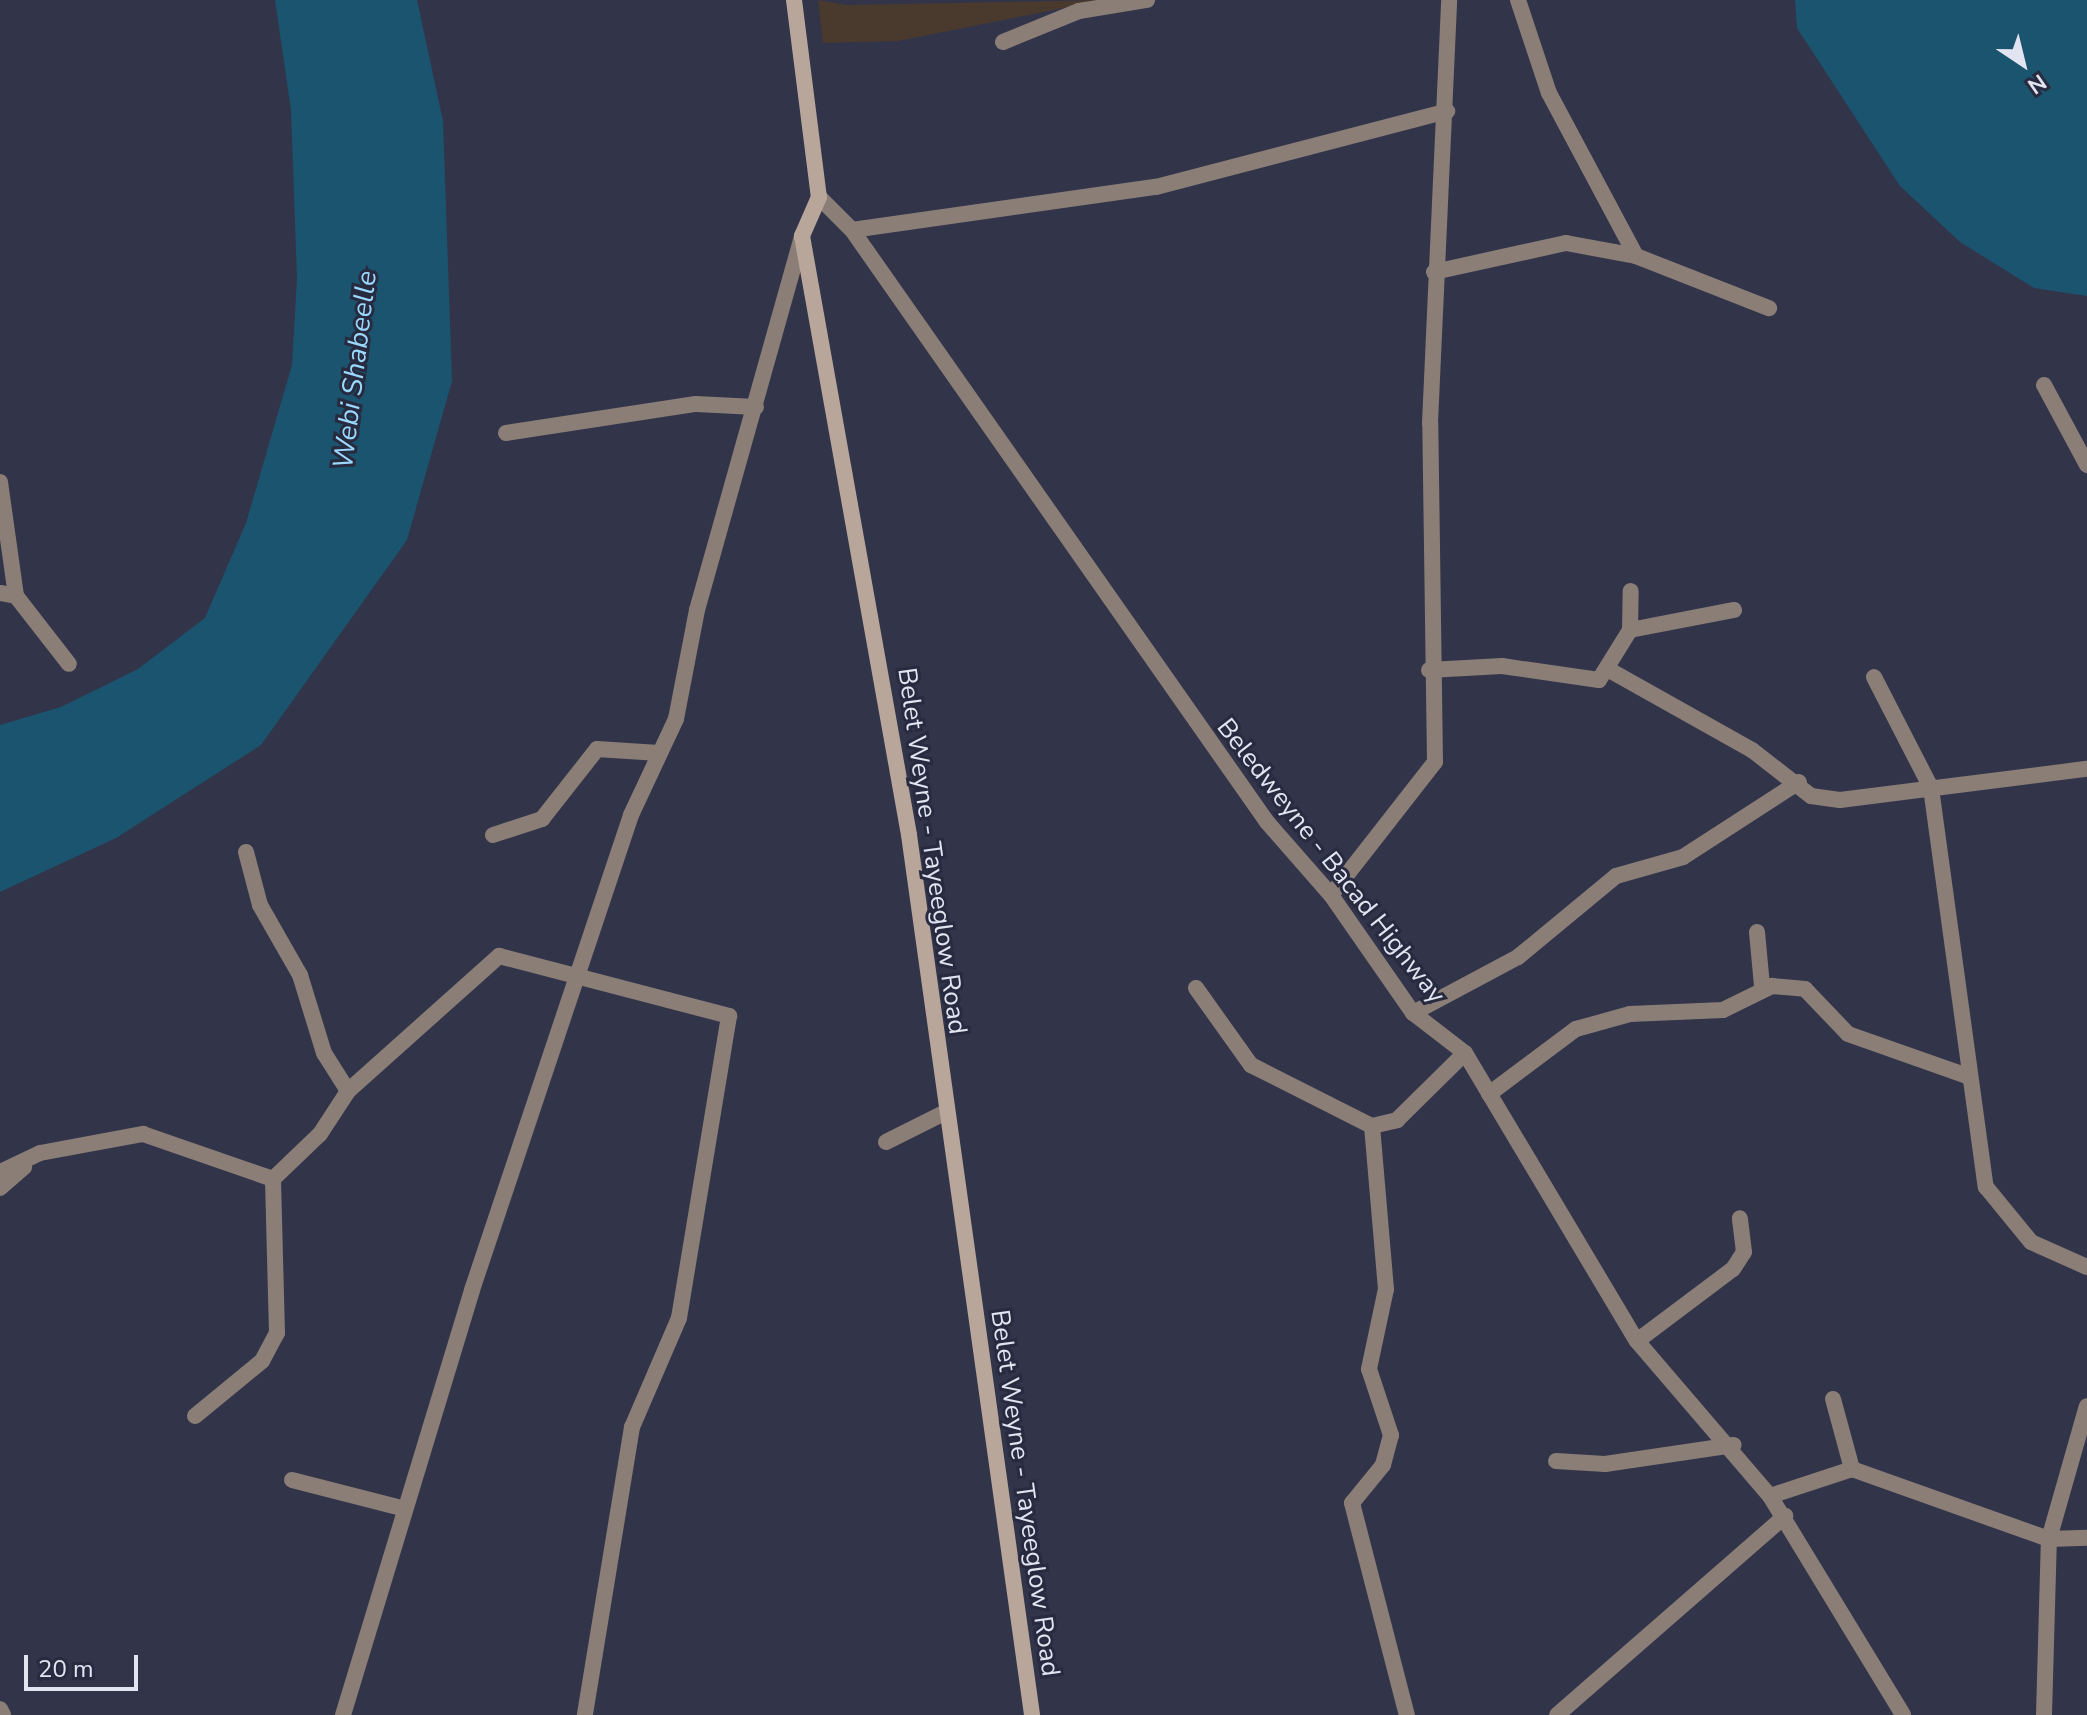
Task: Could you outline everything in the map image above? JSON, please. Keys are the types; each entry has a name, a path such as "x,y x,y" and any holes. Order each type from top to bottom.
{"main road":[{"path":"794,0 819,197 802,236"},
{"name":"Belet Weyne - Tayeeglow Road","path":"802,236 909,835 1032,1715"}],"street":[{"path":"1003,42 1079,11 1147,0"},
{"path":"1331,895 1435,762 1429,670 1434,272 1447,111 1449,0"},
{"path":"1518,0 1549,93 1636,256"},
{"path":"852,230 1156,187 1447,111"},
{"name":"Beledweyne - Bacad Highway","path":"819,197 852,230 1187,714 1331,895 1413,1013 1465,1053 1637,1341 1734,1445 1785,1516 1899,1713"},
{"path":"343,1715 401,1508 582,979 631,815 676,719 697,610 802,236"},
{"path":"1434,272 1566,243 1636,256 1769,308"},
{"path":"2044,385 2087,465"},
{"path":"506,433 707,403 756,407"},
{"path":"0,482 8,594 69,664"},
{"path":"1429,670 1502,666 1599,680 1611,671 1630,630 1631,591"},
{"path":"1630,630 1734,610"},
{"path":"1611,671 1799,782 1811,796 1840,800 2087,769"},
{"path":"1874,677 1931,788 1967,1076 1986,1187 2031,1242 2087,1267"},
{"path":"493,835 542,819 597,749 659,753"},
{"path":"1413,1013 1518,957 1616,876 1683,857 1799,782"},
{"path":"246,852 260,905 300,975 324,1053 348,1091"},
{"path":"1757,932 1762,986"},
{"path":"195,1416 262,1361 277,1333 273,1179 320,1134 348,1091 499,956 729,1016 679,1318 632,1427 585,1715"},
{"path":"1489,1094 1576,1029 1630,1014 1723,1010 1762,986 1805,989 1848,1034 1967,1076"},
{"path":"1196,988 1251,1065 1372,1126 1397,1120 1465,1053"},
{"path":"886,1142 946,1112"},
{"path":"1372,1126 1386,1289 1369,1369 1391,1435 1383,1465 1352,1503 1407,1715"},
{"path":"0,1172 40,1153 143,1134 273,1179"},
{"path":"0,1188 40,1153"},
{"path":"1637,1341 1733,1269 1744,1252 1740,1218"},
{"path":"1833,1399 1852,1469"},
{"path":"2044,1715 2049,1539 2087,1406"},
{"path":"1556,1461 1605,1464 1734,1445"},
{"path":"1770,1496 1852,1469 2049,1539 2087,1538"},
{"path":"292,1480 401,1508"},
{"path":"1557,1715 1785,1516"},
{"path":"0,1709 3,1715"}],"shaded area":[{"path":"818,0 846,5 1103,0 898,41 823,43"}],"water":[{"name":"Webi Shabeelle","path":"275,0 417,0 443,121 452,381 407,540 261,745 116,838 0,892 0,725 61,707 138,669 205,618 246,523 292,365 297,279 291,110"},
{"path":"1795,0 2087,0 2087,296 2034,288 1960,242 1900,186 1797,28"}]}
